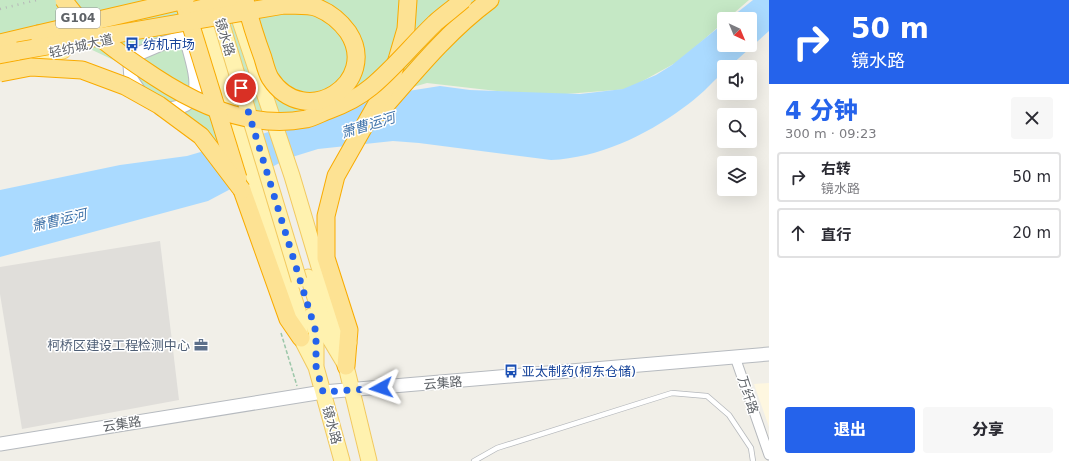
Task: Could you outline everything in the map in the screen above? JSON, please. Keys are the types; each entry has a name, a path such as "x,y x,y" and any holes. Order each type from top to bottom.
{"highway":[{"path":"64,0 71,12 130,60 168,85 208,106 246,118 278,121 307,119 340,106 370,88 435,24 463,0"},
{"path":"0,43 184,0 249,190 256,232 288,319 301,338"},
{"path":"346,366 349,330 326,258 326,216 336,176 392,77 406,30 408,0"},
{"path":"358,138 427,59 468,16 490,0"},
{"path":"0,55 18,51 238,3 246,6 248,12 250,17 255,35 270,78 282,92 301,102 316,101 337,94 351,78 356,64 354,42 340,20 316,7 284,5 261,10 253,11 245,12 18,51"},
{"path":"0,73 31,67 82,70 125,86 159,106 201,136 249,190"}],"main road":[{"name":"G104","path":"0,36 156,0"},
{"path":"199,0 237,127 249,190 298,310 301,338 316,366"},
{"name":"镜水路","path":"214,0 304,279"},
{"path":"223,0 304,279 316,332 316,366"},
{"name":"轻纺城大道","path":"0,65 206,24 238,3 280,0"},
{"path":"238,3 339,334 349,343"},
{"path":"304,279 328,336 346,366"},
{"name":"镜水路","path":"316,366 342,461"},
{"name":"镜水路","path":"346,366 350,391 369,461"}],"street":[{"path":"187,41 197,88 186,105 173,109 159,109 141,93 131,79 130,65 140,53 206,24"},
{"name":"云集路","path":"0,444 323,392 350,391 769,354"},
{"name":"万纤路","path":"735,357 769,455"}],"lane":[{"path":"474,461 497,448 672,393 707,396 729,415 751,448 753,461"}],"shaded area":[{"path":"160,241 179,400 22,429 0,294 0,267"},
{"path":"769,383 769,427 754,384"}],"green space":[{"path":"0,0 749,0 735,12 717,12 717,28 679,61 628,89 541,96 427,83 201,148 174,124 124,65 88,48 0,66"}],"water":[{"path":"753,0 769,0 769,31 757,42 757,12 738,12"},
{"name":"萧曹运河","path":"717,29 717,52 746,52 737,60 717,60 717,78 689,104 653,128 620,144 586,155 551,160 393,141 318,149 289,158 208,201 0,257 0,190 120,165 187,156 313,119 370,97 440,86 470,90 580,94 623,89 656,75 672,65"}],"railway":[{"path":"0,9 37,0"}],"place":[{"name":"纺机市场","path":"132,44"},
{"name":"柯桥区建设工程检测中心","path":"201,345"},
{"name":"亚太制药(柯东仓储)","path":"511,371"}],"route":[{"path":"241,88 316,332 316,366 323,392 381,388"}]}
